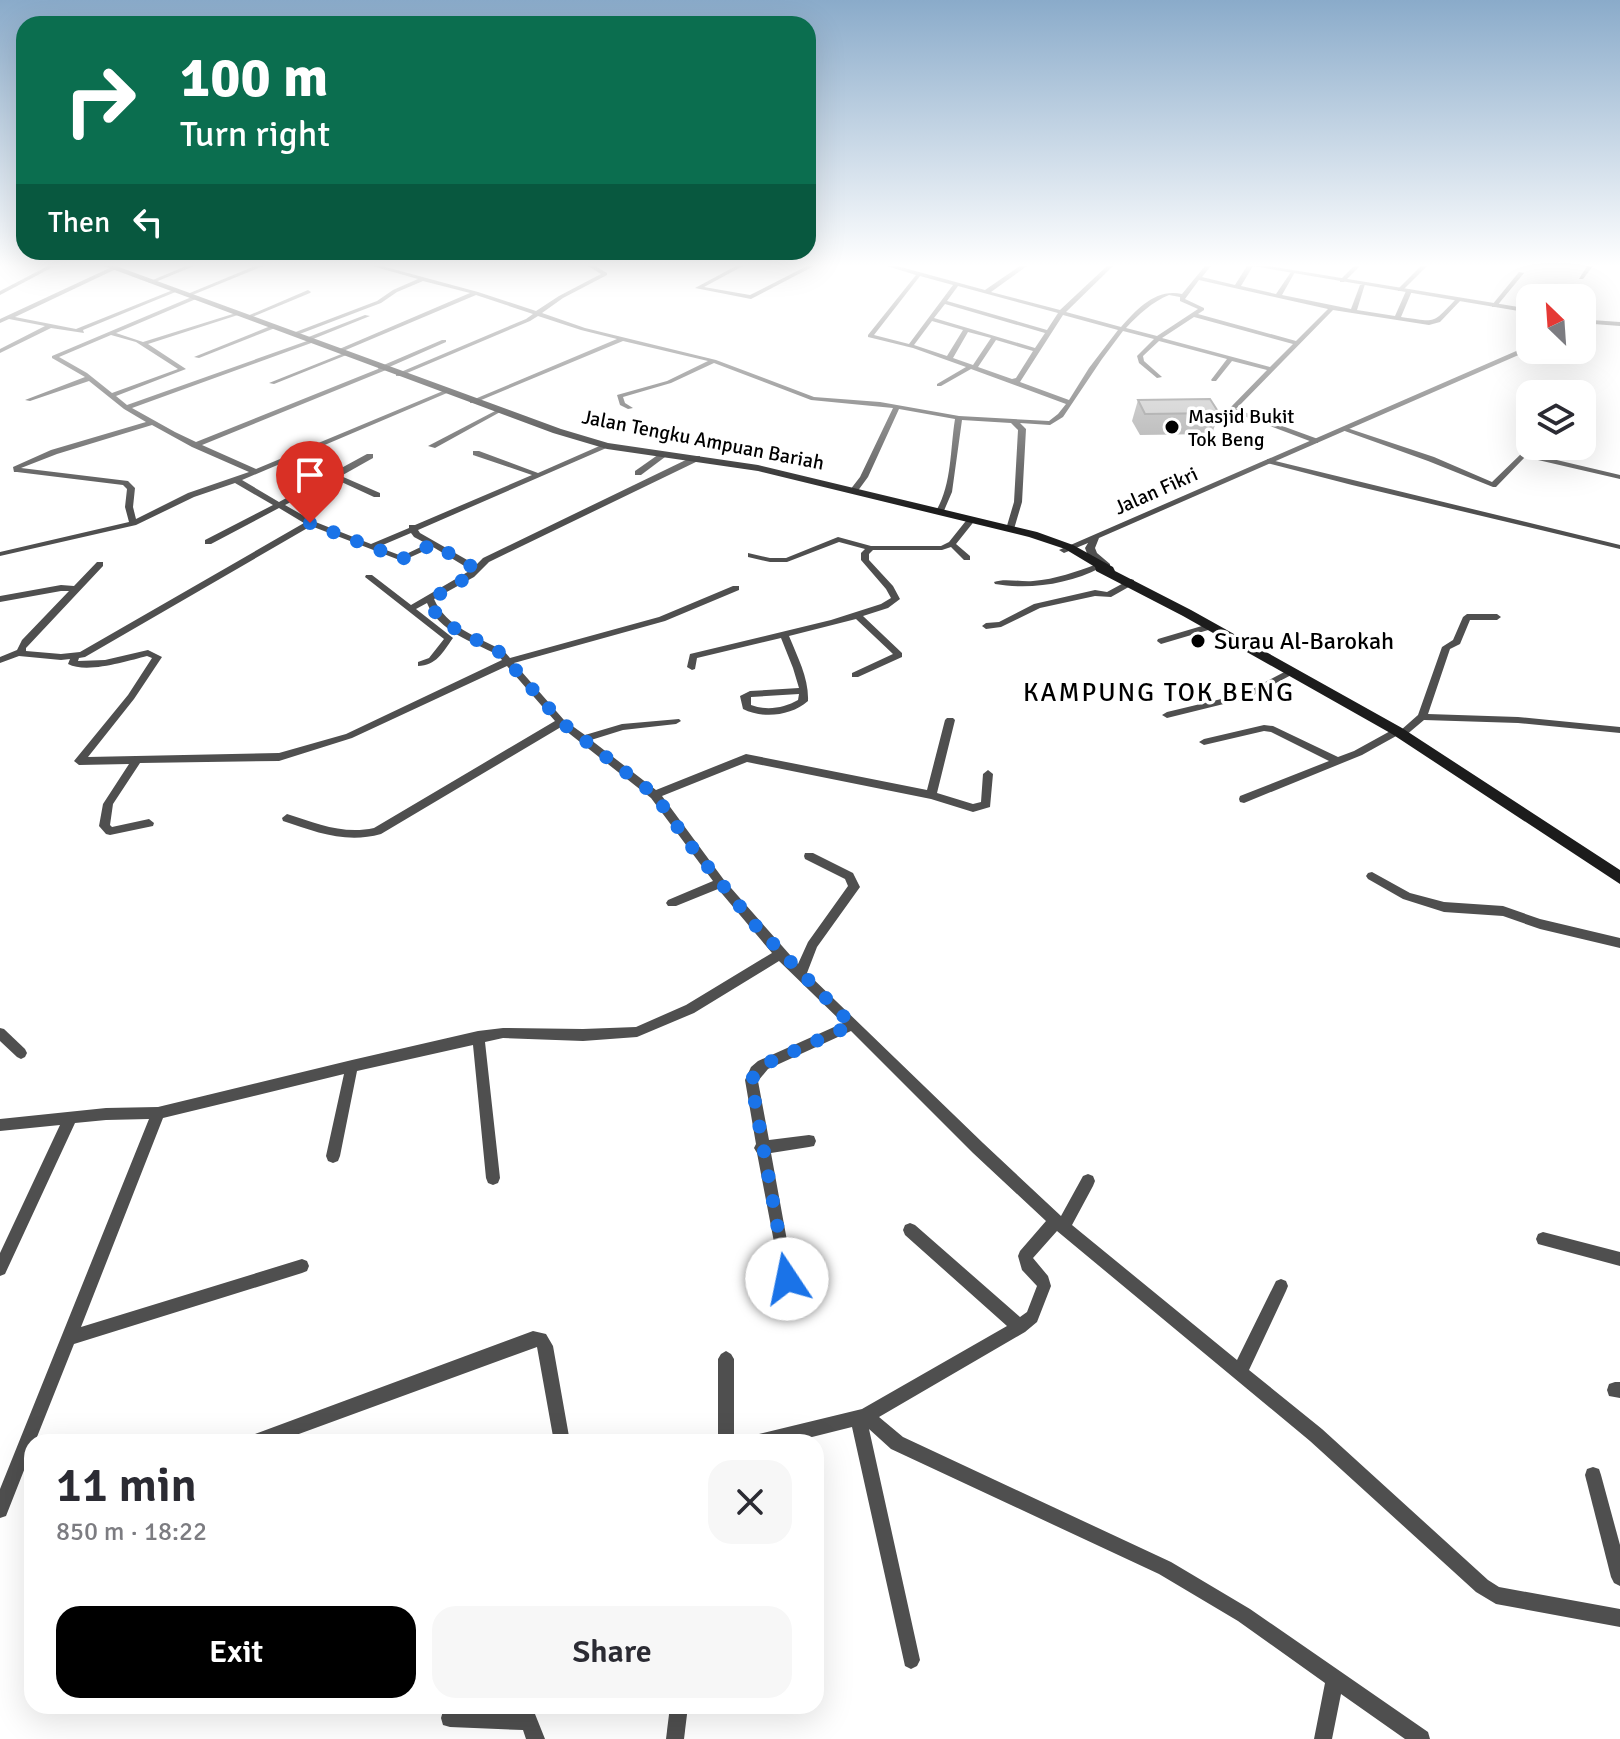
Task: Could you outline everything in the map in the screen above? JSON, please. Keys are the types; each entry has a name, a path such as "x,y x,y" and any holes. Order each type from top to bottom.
{"main road":[{"name":"Jalan Tengku Ampuan Bariah","path":"328,347 472,402 607,446 697,458 854,490 1027,533 1069,550 1212,626 1399,732 1620,878"}],"street":[{"path":"76,347 54,357 90,378 126,408 152,423 254,471"},
{"path":"112,395 183,369 147,347"},
{"path":"197,357 222,347"},
{"path":"126,408 291,347"},
{"path":"272,383 355,347"},
{"path":"195,445 430,347"},
{"path":"398,375 462,347"},
{"path":"472,402 602,347"},
{"path":"660,347 714,361 813,399 897,407 959,418 1036,422 1055,421 1108,347"},
{"path":"913,347 1070,403"},
{"path":"949,359 956,347"},
{"path":"939,385 972,368 987,347"},
{"path":"1027,347 1037,350"},
{"path":"1012,381 1018,380 1039,347"},
{"path":"1150,347 1140,359 1159,377"},
{"path":"1191,347 1270,369"},
{"path":"1294,347 1231,410 1315,441"},
{"name":"Jalan Fikri","path":"1069,550 1516,353"},
{"path":"1214,380 1231,358"},
{"path":"630,408 622,404 619,396 669,382 714,361"},
{"path":"28,400 90,378"},
{"path":"0,554 133,523 191,495 236,480 445,392"},
{"path":"854,490 864,477 897,407"},
{"path":"432,446 499,411"},
{"path":"940,511 949,494 953,445 959,418"},
{"path":"1012,420 1022,429"},
{"path":"1010,529 1018,502 1022,429 1024,425 1036,422"},
{"path":"133,523 129,507 131,488 125,483 17,470 17,467 54,452 152,423"},
{"path":"1344,429 1431,459 1493,485 1523,454 1620,477"},
{"path":"371,547 535,474 607,446"},
{"path":"476,453 535,474"},
{"path":"638,473 665,454"},
{"path":"208,542 280,507 370,456"},
{"path":"410,609 471,575 486,560 697,458"},
{"path":"1270,461 1620,547"},
{"path":"335,476 377,495"},
{"path":"236,480 310,523 402,559 433,544"},
{"path":"751,555 787,560 838,539 871,548 933,549 952,544 972,519"},
{"path":"0,660 20,652 75,657 310,523"},
{"path":"412,527 417,535 476,569"},
{"path":"998,582 1015,585 1058,579 1104,567 1090,548 1099,537"},
{"path":"952,544 967,558"},
{"path":"692,667 693,656 858,616 891,604 896,599 890,588 865,560 865,553 871,548"},
{"path":"20,652 25,642 100,564"},
{"path":"369,577 449,638 432,660 421,664"},
{"path":"986,626 1001,624 1037,606 1095,593 1108,595 1131,582"},
{"path":"0,599 61,588 76,589"},
{"path":"75,657 73,664 79,665 156,654 131,697 78,758 82,762 279,757 349,736 509,661 662,619 736,588"},
{"path":"430,600 435,612 450,626 509,661 561,722 655,795 720,883 780,954 1059,1224 1316,1435 1482,1586 1496,1595 1620,1618"},
{"path":"855,675 899,655 858,616"},
{"path":"1422,717 1446,647 1457,642 1467,617 1497,617"},
{"path":"1161,641 1212,626"},
{"path":"784,634 805,691 801,704 755,712 746,707 745,696 750,694 805,691"},
{"path":"1167,715 1245,696 1292,671"},
{"path":"1244,799 1338,761 1399,732 1422,717 1518,720 1620,730"},
{"path":"931,795 950,720"},
{"path":"585,739 622,727 676,721"},
{"path":"287,818 342,834 356,836 377,831 561,722"},
{"path":"1204,742 1264,728 1273,729 1338,761"},
{"path":"655,795 746,758 931,795 973,808 986,804 988,774"},
{"path":"136,761 108,804 104,826 110,831 149,823"},
{"path":"801,973 812,945 854,887 849,876 809,856"},
{"path":"1372,876 1407,896 1444,907 1503,911 1540,924 1620,943"},
{"path":"672,903 720,883"},
{"path":"0,1125 158,1113 503,1033 583,1035 637,1032 690,1009 780,954"},
{"path":"787,1279 751,1080 756,1071 852,1025"},
{"path":"0,1033 21,1053"},
{"path":"478,1037 493,1178"},
{"path":"333,1156 352,1066"},
{"path":"30,1434 158,1113"},
{"path":"0,1269 70,1119"},
{"path":"761,1148 809,1141"},
{"path":"792,1434 862,1417 1020,1327 1032,1317 1044,1286 1040,1277 1026,1265 1025,1256 1059,1224 1088,1181"},
{"path":"910,1230 1020,1327"},
{"path":"1543,1239 1620,1259"},
{"path":"68,1338 302,1266"},
{"path":"1240,1372 1281,1286"},
{"path":"277,1434 533,1339 541,1339 545,1346 560,1434"},
{"path":"726,1359 726,1434"},
{"path":"862,1417 911,1660"},
{"path":"862,1417 897,1443 1165,1568 1244,1615 1421,1739"},
{"path":"0,1510 24,1449"},
{"path":"1593,1475 1620,1577"},
{"path":"1323,1739 1335,1680"},
{"path":"675,1739 678,1714"},
{"path":"450,1718 528,1721 536,1739"}],"building":[{"path":"1210,399 1219,413 1145,414 1138,400"}],"place":[{"name":"Masjid Bukit Tok Beng","path":"1172,427"},
{"name":"Surau Al-Barokah","path":"1198,641"}],"district":[{"name":"KAMPUNG TOK BENG","path":"1159,693"}],"route":[{"path":"310,523 402,559 433,544 476,569 430,600 435,612 450,626 501,653 561,722 655,795 691,846 755,925 852,1025 763,1065 751,1080 787,1279"}]}
